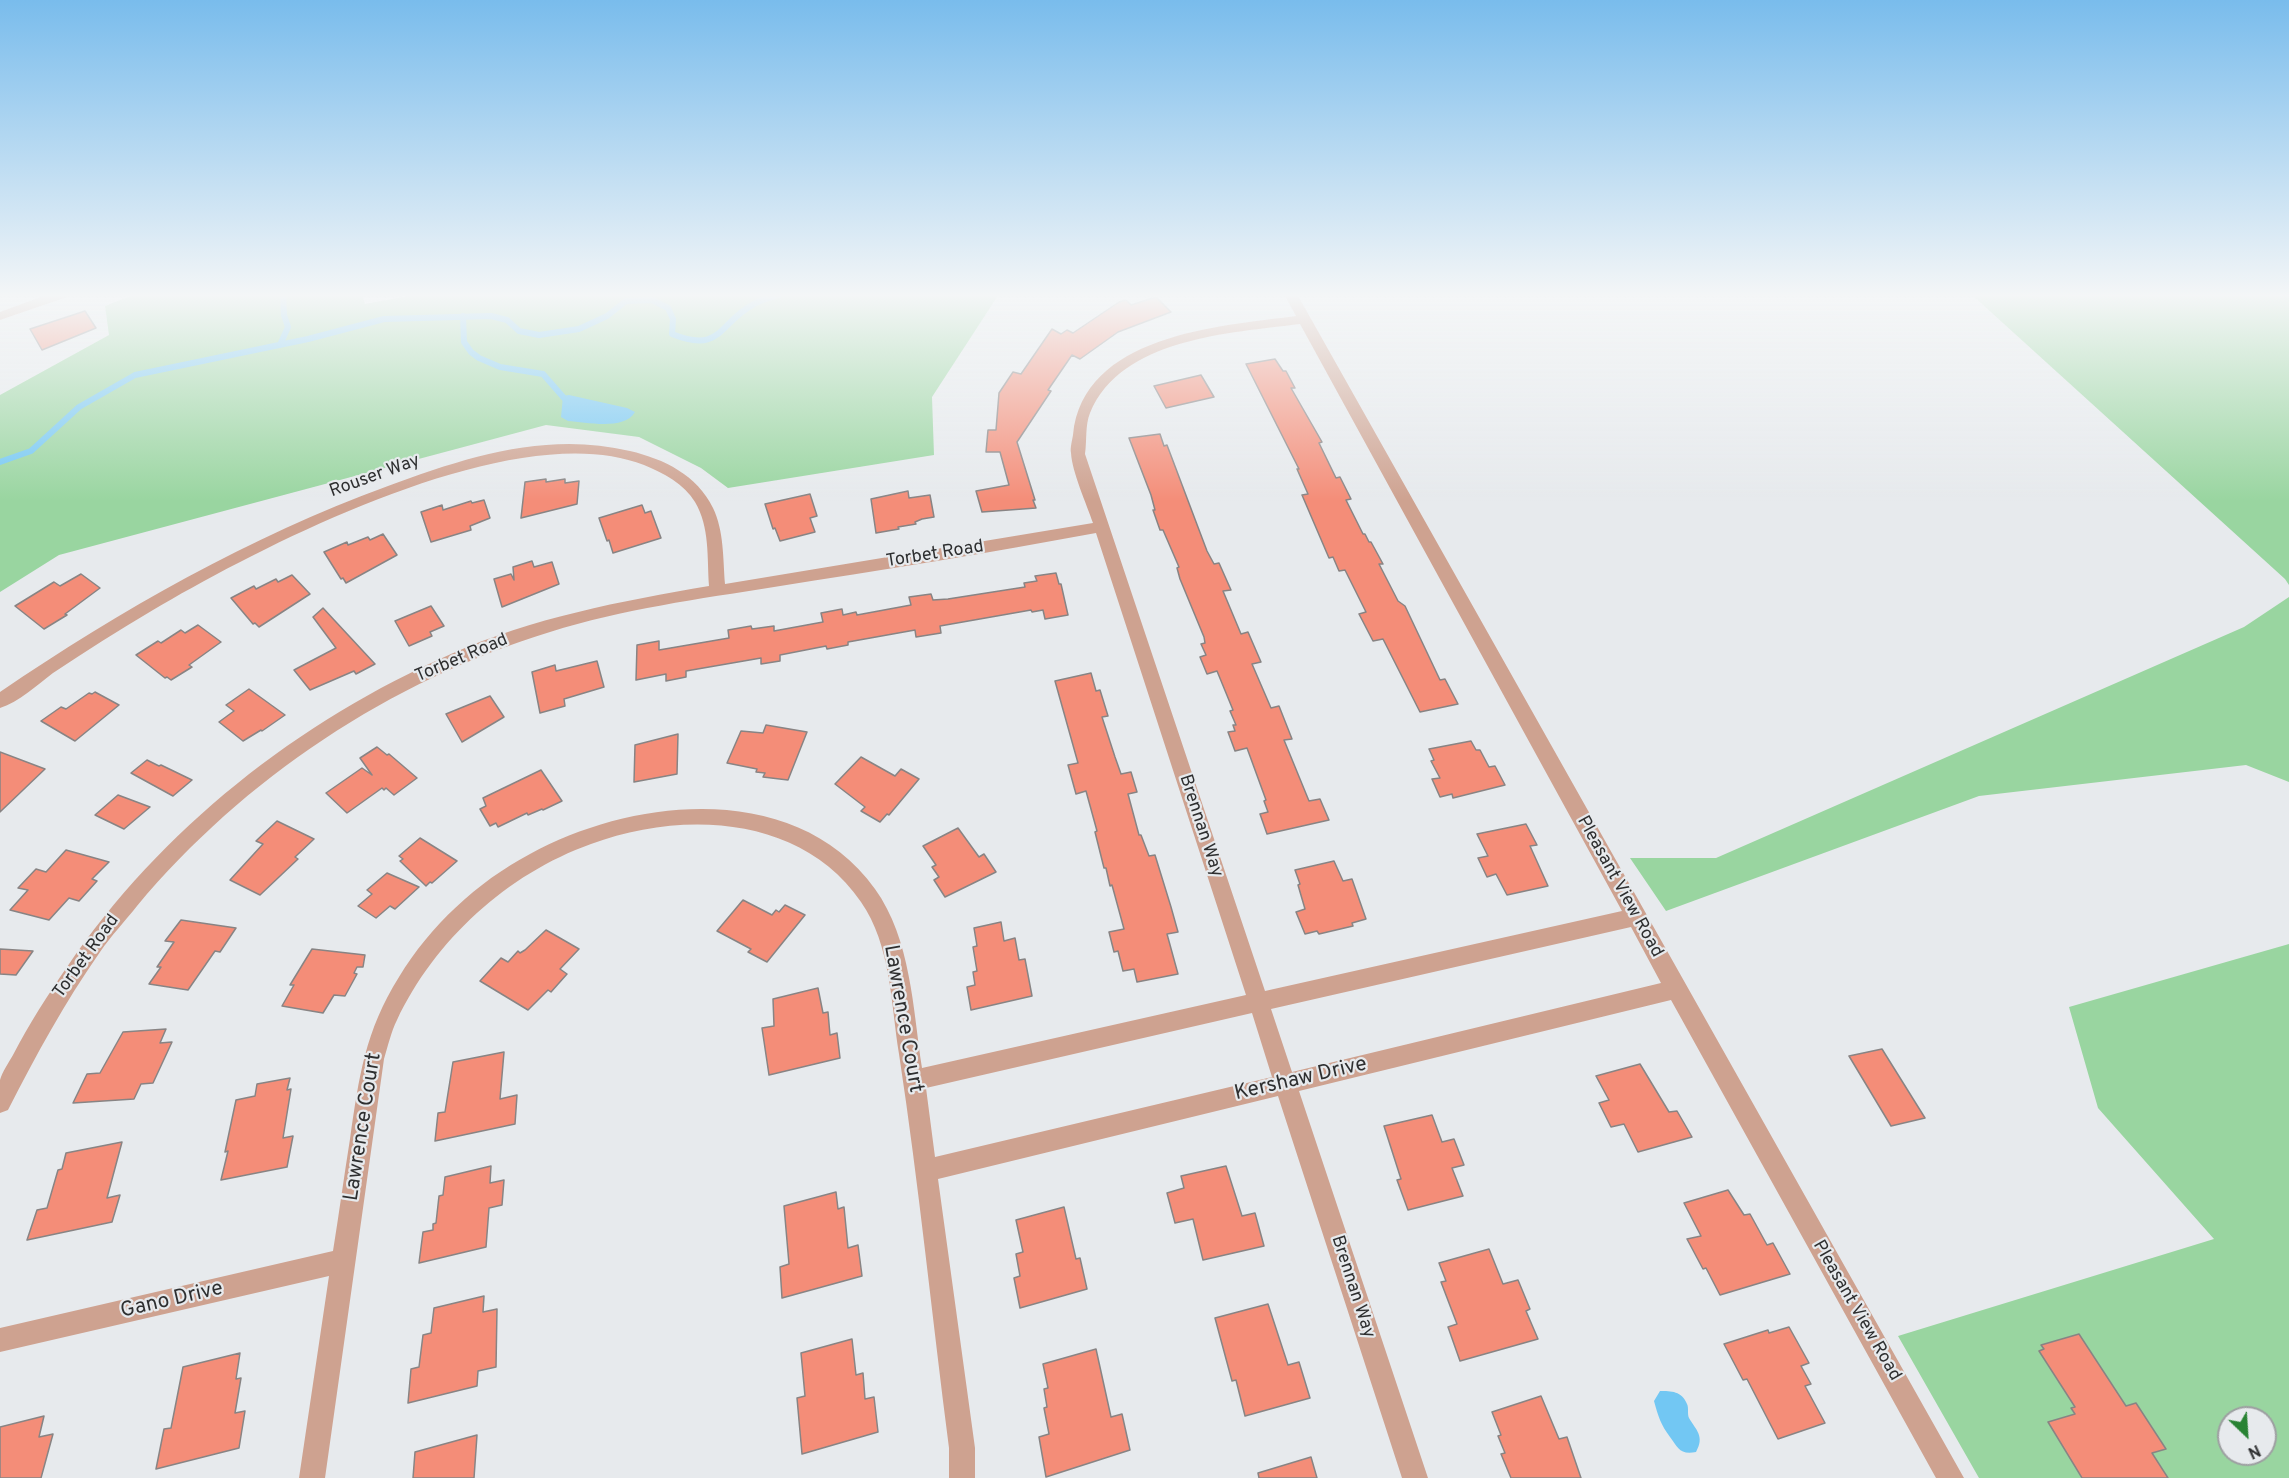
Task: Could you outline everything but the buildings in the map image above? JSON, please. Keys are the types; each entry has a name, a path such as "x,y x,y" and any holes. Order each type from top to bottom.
{"street":[{"name":"Brennan Way","path":"1127,363 1108,376 1084,407 1078,423 1078,454 1415,1478"},
{"name":"Pleasant View Road","path":"1328,363 1951,1478"},
{"name":"Rouser Way","path":"0,701 114,624 231,559 302,525 384,493 487,459 520,452 558,447 594,448 624,453 650,461 668,470 699,497 709,514 714,536 717,591"},
{"name":"Torbet Road","path":"0,1102 27,1047 57,998 124,906 204,823 251,782 299,747 396,688 449,662 494,644 595,614 717,591 1102,527"},
{"name":"Lawrence Court","path":"312,1478 373,1059 389,1014 416,968 450,925 490,890 539,858 588,836 635,822 680,816 728,817 770,825 806,841 839,862 868,895 884,927 896,966 914,1080 962,1448 962,1478"},
{"path":"914,1080 1636,917"},
{"name":"Kershaw Drive","path":"926,1171 1676,989"},
{"name":"Gano Drive","path":"0,1340 343,1261"}],"green space":[{"path":"58,363 954,363 932,397 934,455 728,488 701,468 639,437 546,425 59,555 0,592 0,395"},
{"path":"2047,363 2289,363 2289,585"},
{"path":"2289,597 2289,782 2246,765 1979,796 1666,911 1630,858 1716,858 2244,627"},
{"path":"2289,944 2289,1478 1979,1478 1898,1336 2214,1239 2098,1108 2069,1007"}],"water":[{"path":"569,395 627,408 635,412 622,422 594,424 568,421 561,417 563,396"},
{"path":"1660,1391 1676,1393 1685,1400 1689,1418 1700,1437 1696,1452 1680,1450 1664,1428 1654,1401"}],"waterway":[{"path":"0,462 31,451 79,407 135,375 193,363"},
{"path":"491,363 500,367 543,374 564,398"}]}
